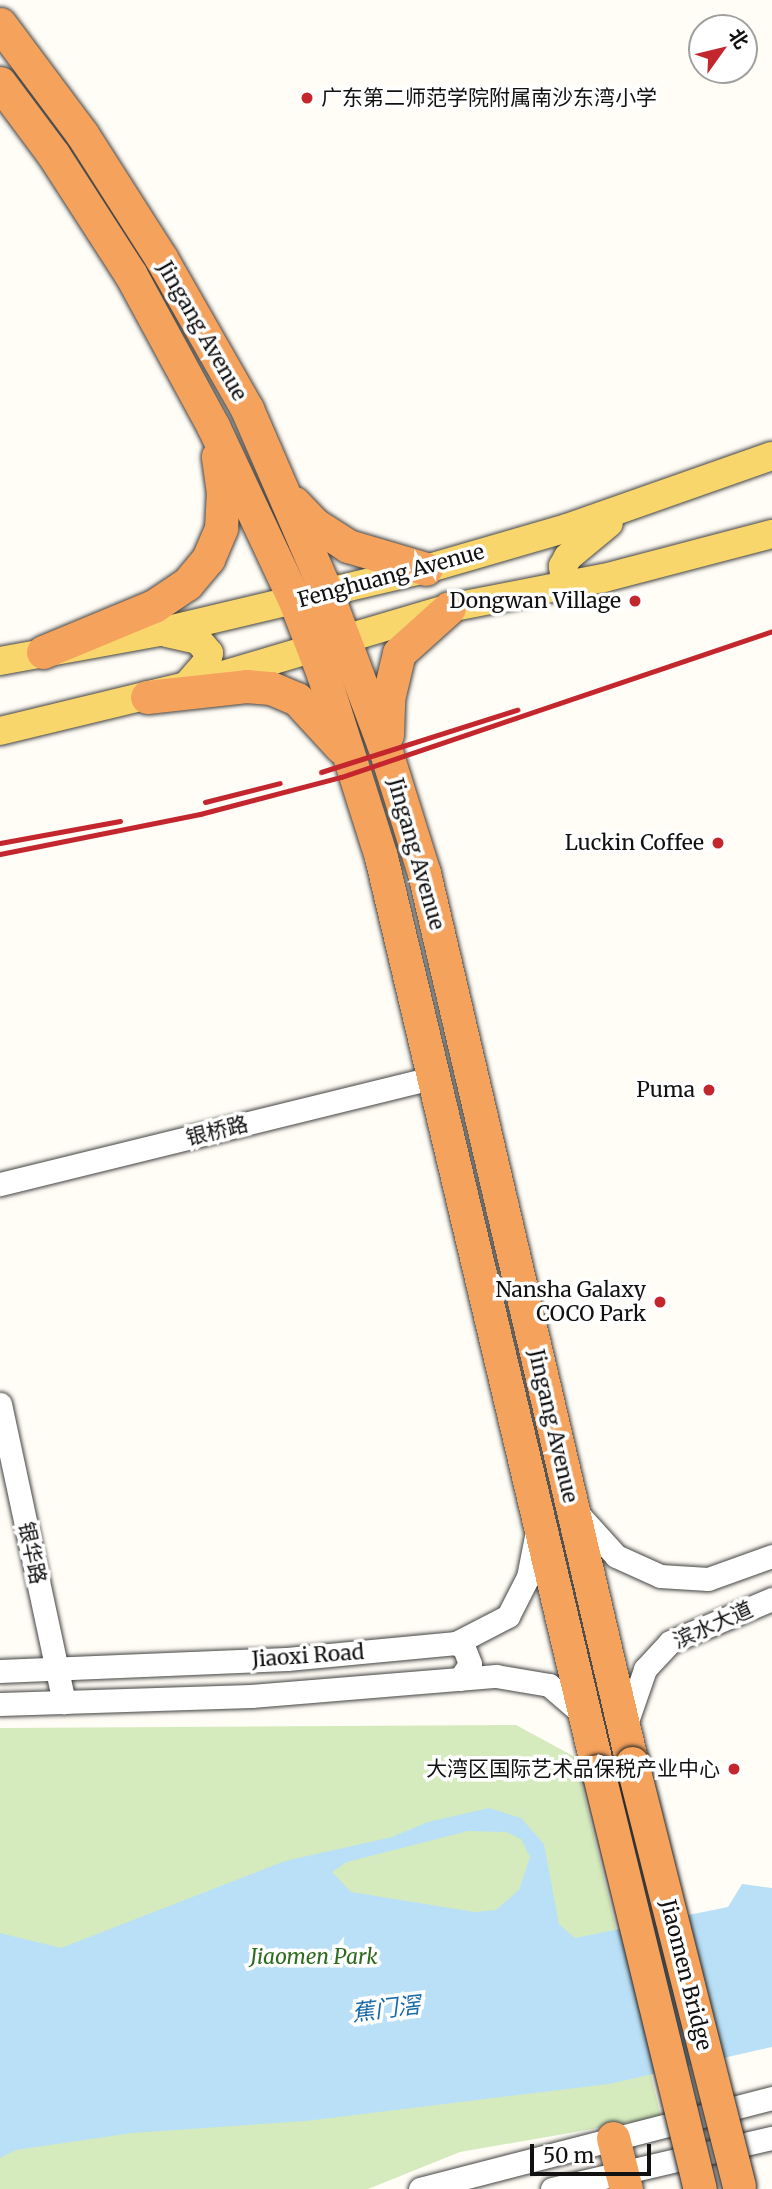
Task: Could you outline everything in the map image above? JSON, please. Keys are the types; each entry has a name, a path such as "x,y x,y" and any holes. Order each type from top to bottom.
{"highway":[{"name":"Jingang Avenue","path":"0,24 82,134 161,258 247,409 327,594 386,752 424,873 632,1763"},
{"name":"Jingang Avenue","path":"0,83 53,154 131,275 213,426 295,601 354,764 433,1078 598,1771"},
{"path":"43,652 153,606 187,584 208,559 221,528 223,493 213,426"},
{"path":"236,475 245,478 260,475 269,458"},
{"path":"283,491 314,524 341,543 365,554 426,569"},
{"path":"386,752 388,699 399,653 449,608"},
{"path":"147,697 246,686 271,688 297,699 354,764"},
{"name":"Jiaomen Bridge","path":"632,1763 739,2188"},
{"name":"Jiaomen Bridge","path":"598,1771 700,2189"},
{"path":"613,2138 624,2180"}],"main road":[{"name":"Fenghuang Avenue","path":"0,660 159,632 426,569 631,507 772,456"},
{"path":"566,586 563,566 568,557 631,507"},
{"path":"0,731 147,697 312,646 449,608 566,586 772,534"},
{"path":"159,632 185,635 206,646 207,662 186,686"}],"street":[{"name":"银桥路","path":"0,1184 433,1078"},
{"name":"银华路","path":"0,1404 64,1702"},
{"name":"滨水大道","path":"571,1499 590,1530 615,1556 660,1576 708,1579 772,1556"},
{"name":"Jiaoxi Road","path":"0,1671 287,1659 456,1643 508,1616 528,1577 539,1521"},
{"name":"滨水大道","path":"625,1730 637,1685 670,1642 772,1598"},
{"path":"456,1643 469,1655 467,1673 460,1679"},
{"name":"Jiaoxi Road","path":"0,1704 251,1696 496,1676 549,1685 585,1716"},
{"path":"420,2189 772,2098"},
{"path":"552,2189 624,2180 772,2138"}],"green space":[{"name":"Jiaomen Park","path":"516,1725 575,1757 661,2117 460,2152 368,2189 0,2189 0,1728"}],"water":[{"name":"蕉门滘","path":"489,1808 521,1818 544,1844 559,1924 575,1938 728,1907 742,1884 772,1888 772,2047 609,2084 306,2121 132,2133 16,2150 0,2158 0,1933 61,1948 285,1861 392,1837 428,1822","holes":["468,1831 506,1832 521,1839 530,1857 519,1890 496,1910 475,1912 351,1892 332,1872 347,1862"]}],"railway":[{"path":"0,854 200,814 341,777 772,631"},
{"path":"321,772 517,710"},
{"path":"205,802 280,783"},
{"path":"0,843 120,821"}],"place":[{"name":"广东第二师范学院附属南沙东湾小学","path":"307,98"},
{"name":"Dongwan Village","path":"635,601"},
{"name":"Luckin Coffee","path":"718,843"},
{"name":"Puma","path":"709,1090"},
{"name":"Nansha Galaxy COCO Park","path":"660,1302"},
{"name":"大湾区国际艺术品保税产业中心","path":"734,1769"}]}
